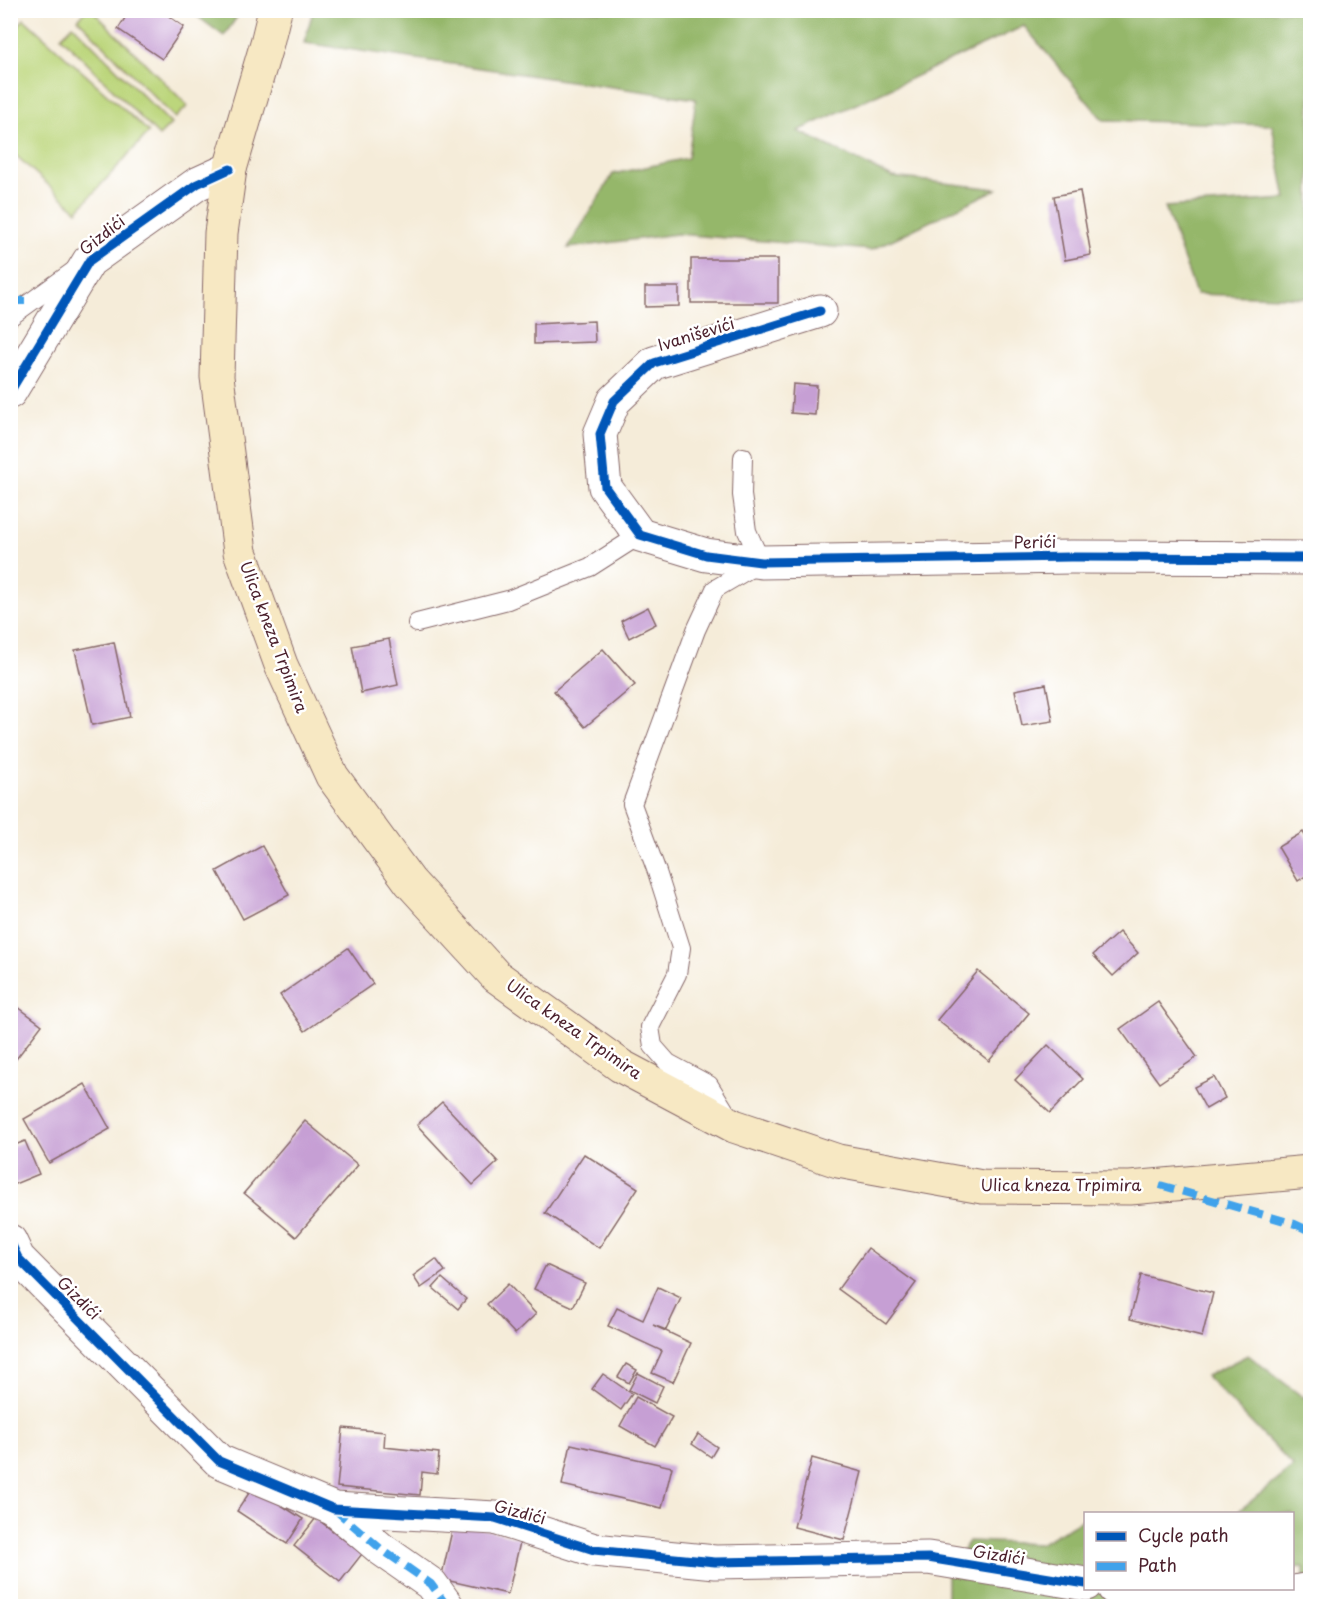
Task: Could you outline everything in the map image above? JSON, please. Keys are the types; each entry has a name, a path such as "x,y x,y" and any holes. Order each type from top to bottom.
{"main road":[{"path":"230,169 275,10"},
{"name":"Ulica kneza Trpimira","path":"230,169 221,233 217,377 240,552 281,665 332,776 410,882 496,976 621,1066 734,1126 838,1161 982,1186 1130,1188 1311,1172"}],"street":[{"name":"Gizdići","path":"10,392 89,261 197,184 230,169"},
{"name":"Ivaniševići","path":"640,535 605,487 600,434 614,401 654,363 820,311"},
{"path":"640,535 706,555 761,562"},
{"name":"Perići","path":"761,562 1071,557 1311,558"},
{"name":"Gizdići","path":"12,1252 219,1461 334,1509 495,1518 594,1550 715,1562 928,1558 1084,1584"},
{"path":"334,1509 381,1549 431,1584 447,1606"},
{"path":"1126,1590 1222,1606 1311,1589"}],"lane":[{"path":"10,317 89,261"},
{"path":"734,1126 709,1084 668,1063 652,1046 650,1027 677,974 681,948 632,804 696,630 715,589 761,562 747,531 742,495 743,457"},
{"path":"417,623 508,600 590,567 640,535"}],"green space":[{"path":"241,10 224,36 190,11"},
{"path":"86,11 93,11 188,106 175,118 78,19"},
{"path":"313,11 1310,11 1310,298 1196,294 1165,207 1286,199 1272,125 1103,120 1024,26 798,131 892,177 997,189 871,250 677,234 568,248 613,174 688,158 696,99 304,43"},
{"path":"24,19 149,132 77,211 11,151 11,34"},
{"path":"73,25 171,124 159,136 61,37"},
{"path":"1248,1355 1304,1398 1310,1388 1310,1606 1303,1606 1304,1567 1294,1568 1294,1512 1237,1512 1294,1467 1206,1376"},
{"path":"1084,1519 1084,1590 1230,1590 1222,1606 947,1606 947,1575 969,1541 1040,1544"}],"building":[{"path":"130,10 160,10 184,27 162,59 118,29"},
{"path":"1080,191 1091,255 1065,260 1054,196"},
{"path":"691,259 778,259 778,303 691,303"},
{"path":"645,287 679,287 679,306 645,307"},
{"path":"594,321 595,342 534,344 534,324"},
{"path":"793,384 817,386 815,415 791,413"},
{"path":"648,607 656,624 629,638 621,621"},
{"path":"389,639 398,685 361,693 352,646"},
{"path":"114,642 130,717 92,725 75,650"},
{"path":"603,649 635,685 585,727 554,691"},
{"path":"1046,684 1053,721 1022,726 1015,690"},
{"path":"1303,832 1310,844 1310,873 1298,881 1278,847"},
{"path":"262,846 289,895 243,919 217,871"},
{"path":"1119,932 1138,953 1113,976 1093,955"},
{"path":"348,948 373,984 305,1031 280,995"},
{"path":"978,971 1029,1013 989,1061 937,1020"},
{"path":"10,1001 42,1025 10,1067"},
{"path":"1158,1002 1197,1057 1159,1083 1120,1029"},
{"path":"1048,1045 1083,1079 1050,1113 1015,1080"},
{"path":"1214,1077 1225,1098 1206,1109 1194,1087"},
{"path":"85,1084 110,1129 49,1163 24,1119"},
{"path":"442,1102 498,1162 473,1185 417,1125"},
{"path":"305,1121 358,1165 296,1237 244,1193"},
{"path":"25,1141 39,1174 10,1186 10,1147"},
{"path":"584,1154 638,1188 599,1248 545,1213"},
{"path":"868,1248 916,1283 886,1324 838,1289"},
{"path":"436,1259 445,1271 421,1288 413,1276"},
{"path":"546,1265 585,1283 573,1307 534,1289"},
{"path":"1141,1275 1213,1293 1202,1337 1130,1319"},
{"path":"442,1278 466,1299 458,1309 433,1288"},
{"path":"508,1284 536,1314 515,1334 487,1304"},
{"path":"658,1287 681,1298 666,1330 653,1325 691,1343 673,1382 652,1373 662,1351 608,1326 617,1308 643,1320"},
{"path":"626,1364 637,1370 629,1383 618,1377"},
{"path":"638,1373 663,1386 655,1403 629,1390"},
{"path":"603,1374 632,1394 621,1410 592,1389"},
{"path":"636,1397 672,1417 655,1446 620,1426"},
{"path":"343,1428 385,1432 384,1447 439,1453 437,1474 422,1472 420,1495 337,1487"},
{"path":"698,1434 717,1447 711,1457 692,1444"},
{"path":"571,1444 672,1467 662,1508 562,1485"},
{"path":"812,1458 862,1472 844,1540 794,1527"},
{"path":"253,1487 303,1519 287,1544 237,1511"},
{"path":"316,1518 362,1554 340,1582 294,1546"},
{"path":"454,1522 521,1538 508,1594 441,1579"}],"marked path":[{"path":"10,301 32,301"},
{"path":"1160,1185 1295,1224 1310,1231"},
{"path":"334,1509 381,1549 431,1584 447,1606"}],"cycle path":[{"path":"10,392 89,261 197,184 230,169"},
{"path":"820,311 654,363 614,401 600,434 605,487 640,535 706,555 761,562 1071,557 1310,558"},
{"path":"10,1241 18,1258 219,1461 334,1509 495,1518 594,1550 715,1562 928,1558 1084,1584"}]}
